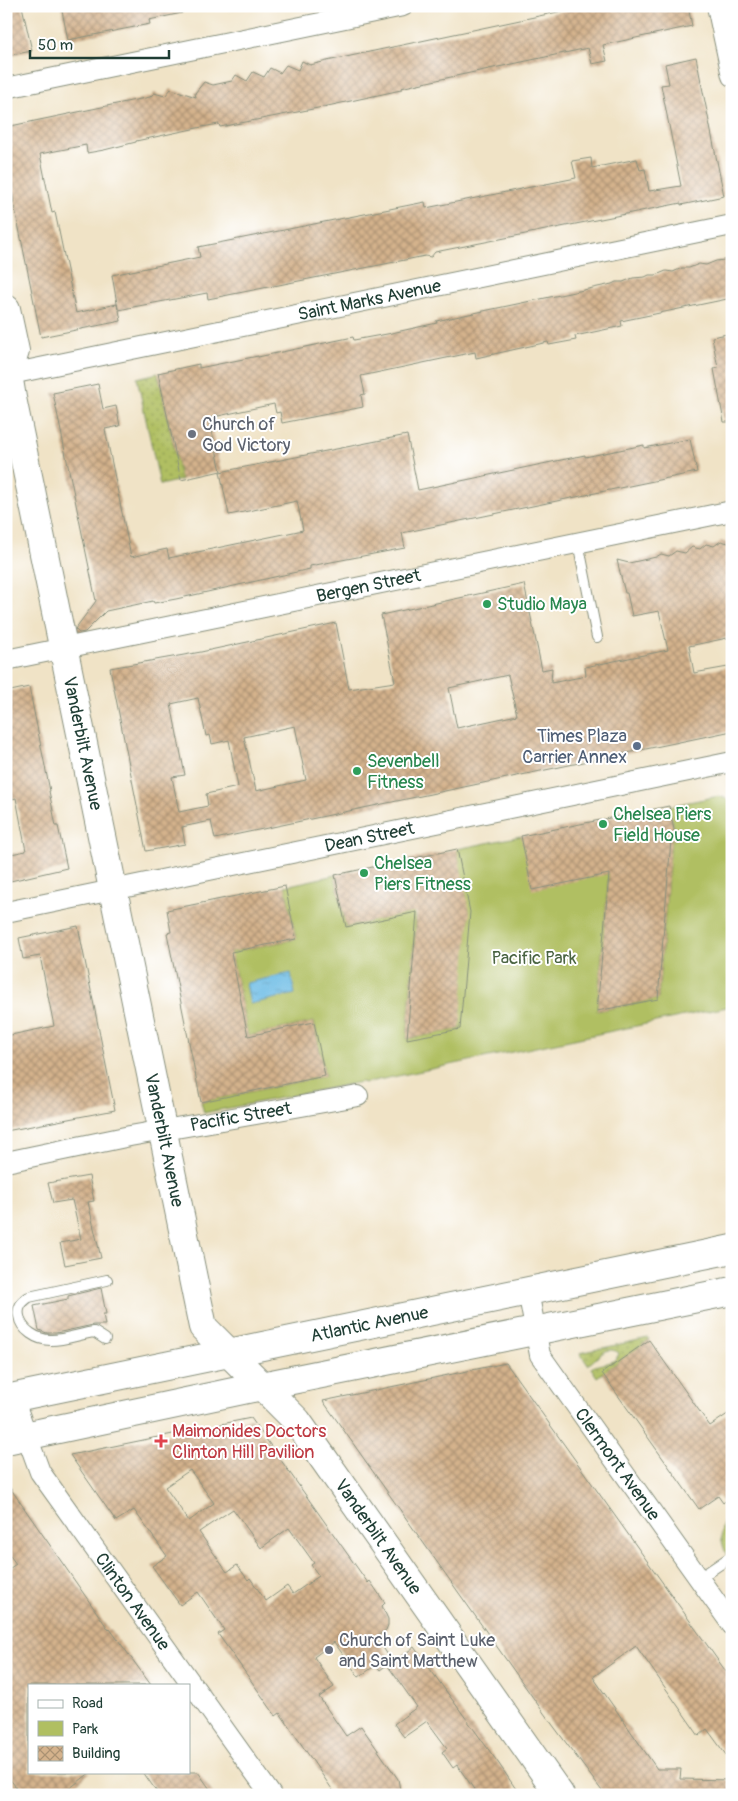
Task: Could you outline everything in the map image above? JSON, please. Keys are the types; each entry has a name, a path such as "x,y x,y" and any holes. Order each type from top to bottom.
{"main road":[{"name":"Vanderbilt Avenue","path":"6,309 15,351 7,374 203,1327 297,1421 560,1795"},
{"name":"Atlantic Avenue","path":"10,1398 732,1249"},
{"path":"16,1438 732,1291"}],"street":[{"path":"6,88 403,6"},
{"path":"717,6 732,76"},
{"name":"Saint Marks Avenue","path":"7,374 732,225"},
{"name":"Bergen Street","path":"6,660 732,511"},
{"name":"Dean Street","path":"6,912 732,762"},
{"name":"Pacific Street","path":"6,1162 162,1131 358,1096"},
{"name":"Clermont Avenue","path":"528,1291 540,1355 732,1626"},
{"name":"Clinton Avenue","path":"10,1398 16,1438 271,1795"}],"lane":[{"path":"578,542 597,637"},
{"path":"105,1339 94,1332 51,1340 38,1338 27,1331 20,1322 18,1313 19,1306 29,1297 107,1280"},
{"path":"698,1579 732,1556"}],"green space":[{"path":"158,373 181,480 160,485 137,378"},
{"name":"Pacific Park","path":"719,796 730,800 732,806 732,1006 364,1083 361,1082 204,1113 201,1102 325,1076 314,1022 248,1036 231,952 296,939 285,886 335,875 346,927 414,912 416,923 407,1039 460,1029 457,849 521,836 609,874 597,1011 658,999 671,840 676,839 669,806"},
{"path":"648,1338 649,1340 597,1377 591,1368 611,1362 619,1353 610,1350 606,1351 588,1365 580,1353"},
{"path":"732,1511 732,1564 725,1551 722,1530 723,1523"}],"water":[{"path":"291,973 295,994 250,1004 246,983"}],"building":[{"path":"6,6 22,6 32,51 6,56"},
{"path":"61,6 182,6 182,13 149,20 150,24 68,40"},
{"path":"586,6 688,6 692,26 603,45 607,61 592,64 588,48 418,84 401,88 401,90 323,107 220,127 219,124 202,127 104,150 87,153 86,145 40,154 52,213 55,212 76,313 117,304 118,309 112,275 200,257 198,247 425,202 426,208 576,178 572,161 591,158 592,168 637,159 640,170 645,169 649,191 681,186 661,85 669,84 665,64 696,57 724,196 435,252 431,257 425,256 208,299 207,293 133,307 119,310 121,321 41,337 6,164 6,127 150,97 154,93 165,96 171,89 196,97 195,93 204,82 213,85 232,81 236,75 247,81 253,72 264,77 270,68 280,73 286,65 298,70 302,61 310,65"},
{"path":"732,259 732,298 621,321 622,326 575,336 576,340 549,345 548,342 476,358 475,352 361,376 365,394 361,395 363,407 282,423 280,412 276,413 274,404 209,418 221,471 181,480 158,373 199,364 199,368 353,337 354,340 387,334 437,323 436,321 623,282 633,278 656,275 666,271 673,272 699,264 706,265 716,261"},
{"path":"732,333 732,422 724,422 714,369 718,368 712,337"},
{"path":"98,384 103,409 116,406 120,426 105,429 131,557 167,549 169,558 303,530 297,501 229,515 220,472 407,435 418,490 585,455 585,457 644,445 644,448 690,439 697,472 402,533 405,548 310,566 310,569 176,599 154,603 153,601 106,611 85,632 79,633 75,629 96,601 53,393"},
{"path":"721,541 732,544 732,637 689,646 694,673 728,667 732,684 732,731 215,839 211,821 182,827 185,844 146,851 110,668 201,652 336,623 349,689 395,682 381,615 524,584 542,670 552,668 551,683 586,676 585,667 668,650 659,611 632,616 617,560 629,563 656,557 661,554 669,556 676,551 685,553 692,547 700,549 706,544 714,546","holes":["508,675 517,715 457,728 449,688","198,698 206,736 210,735 212,744 229,740 238,787 206,794 208,806 179,812 172,777 185,775 171,704","295,726 306,780 256,791 244,737"]},
{"path":"29,687 56,826 58,826 67,868 6,882 6,855 26,851 16,798 12,799 6,772 6,692"},
{"path":"669,806 676,839 671,840 658,999 597,1011 609,874 532,890 521,836"},
{"path":"457,849 470,912 460,1029 407,1039 417,912 346,927 335,875"},
{"path":"285,886 296,939 231,952 248,1036 314,1022 325,1076 201,1102 167,933 171,932 167,910"},
{"path":"78,926 115,1110 6,1131 6,1036 54,1026 40,956 23,959 19,938"},
{"path":"89,1176 94,1201 88,1202 101,1258 65,1265 60,1243 81,1239 72,1200 53,1203 48,1183"},
{"path":"101,1288 106,1314 103,1314 105,1325 93,1325 56,1333 47,1333 39,1330 34,1306 68,1299 68,1296"},
{"path":"649,1340 710,1426 732,1411 732,1496 723,1503 718,1496 699,1509 602,1373"},
{"path":"506,1363 732,1680 732,1763 707,1729 699,1736 636,1646 593,1677 657,1769 681,1769 680,1779 732,1780 732,1795 605,1795 546,1716 323,1401"},
{"path":"251,1418 368,1583 370,1581 385,1603 382,1606 388,1619 388,1625 386,1630 376,1637 392,1661 380,1670 376,1665 359,1677 334,1642 314,1657 334,1687 319,1697 346,1736 361,1726 398,1779 401,1795 336,1795 280,1713 276,1716 218,1634 224,1630 198,1592 180,1605 152,1566 167,1556 134,1510 116,1521 70,1455","holes":["190,1470 214,1503 189,1521 165,1487","233,1509 261,1548 289,1528 314,1563 311,1565 319,1576 293,1594 287,1586 266,1601 250,1578 248,1580 237,1565 227,1572 199,1532"]},
{"path":"6,1482 109,1630 150,1684 28,1684 28,1774 88,1774 61,1795 22,1795 6,1774 6,1571 16,1564 6,1550"},
{"path":"414,1647 520,1795 478,1795 457,1765 453,1768 442,1752 447,1748 427,1721 404,1737 394,1724 417,1707 388,1666"},
{"path":"190,1772 198,1772 214,1795 159,1795 144,1774 190,1774"}],"place":[{"name":"Church of God Victory","path":"192,434"},
{"name":"Studio Maya","path":"487,604"},
{"name":"Times Plaza Carrier Annex","path":"637,746"},
{"name":"Sevenbell Fitness","path":"357,771"},
{"name":"Chelsea Piers Field House","path":"603,824"},
{"name":"Chelsea Piers Fitness","path":"364,873"},
{"name":"Maimonides Doctors Clinton Hill Pavilion","path":"161,1441"},
{"name":"Church of Saint Luke and Saint Matthew","path":"329,1650"}]}
